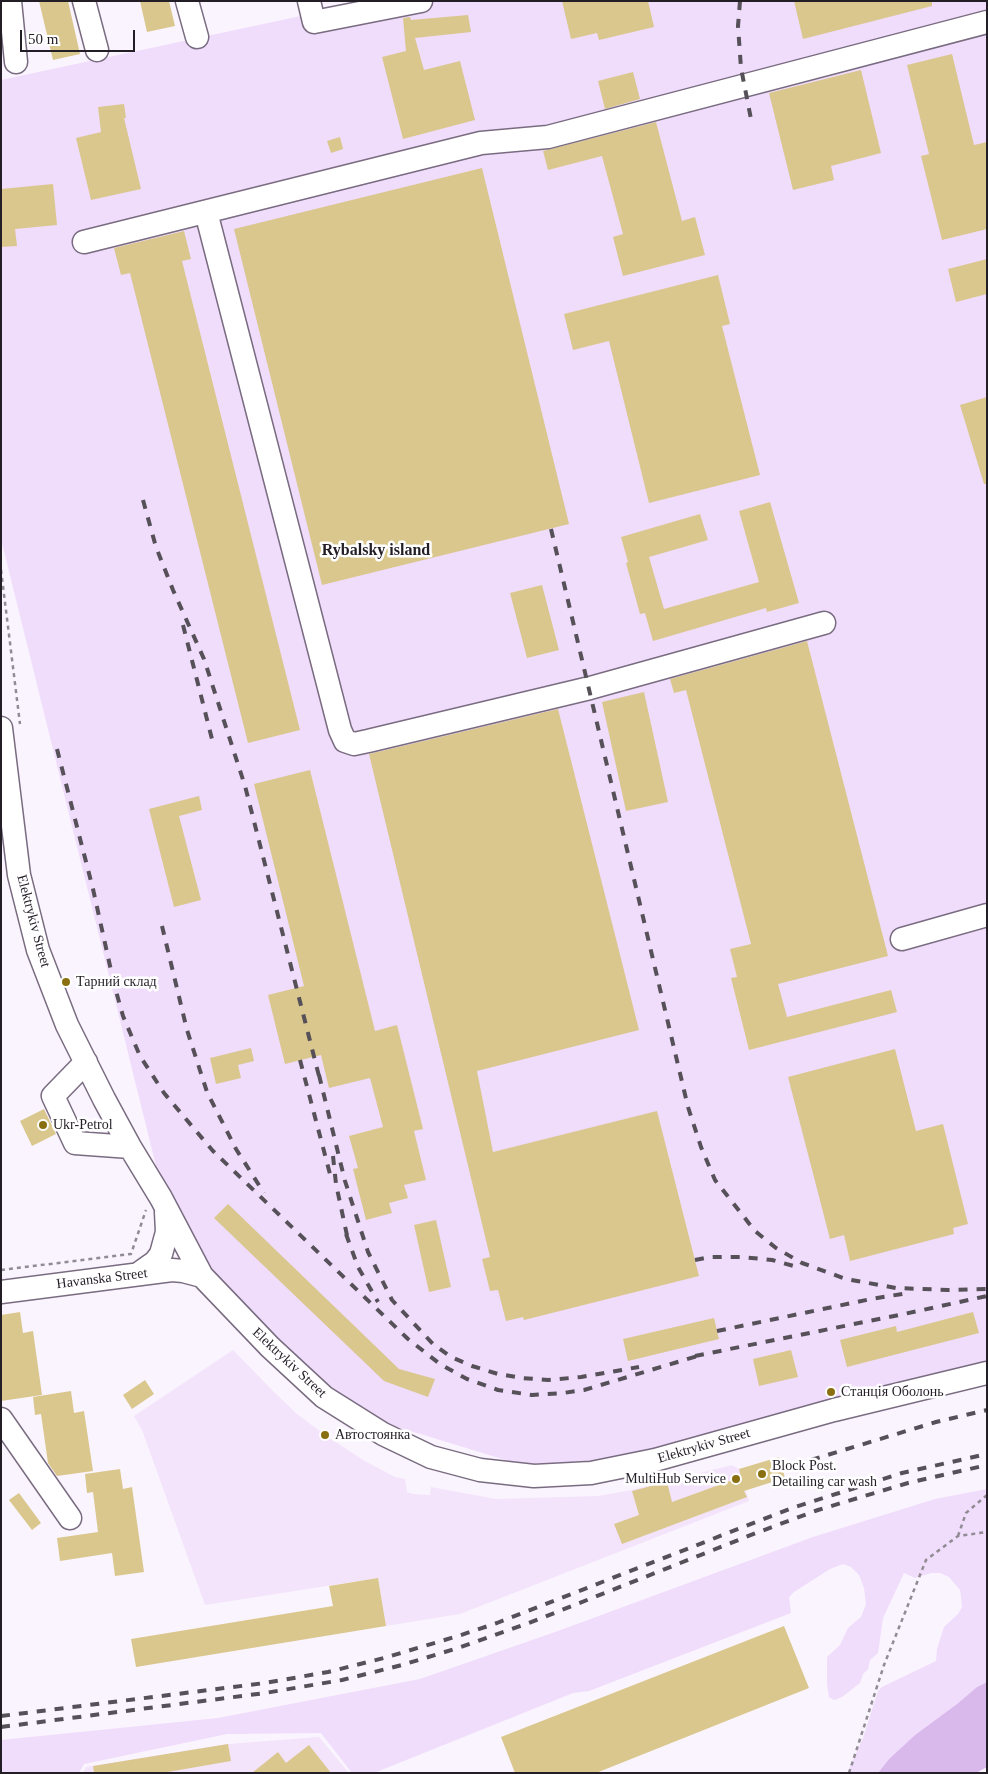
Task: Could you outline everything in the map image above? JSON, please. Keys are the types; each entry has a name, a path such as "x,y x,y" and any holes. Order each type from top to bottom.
{"street":[{"path":"10,1 16,62"},
{"path":"84,1 97,50"},
{"path":"187,1 197,37"},
{"path":"309,1 314,22 421,1"},
{"path":"84,242 481,144 548,137 987,22"},
{"path":"206,212 340,730 345,740 354,744 368,742 580,690 824,623"},
{"name":"Elektrykiv Street","path":"11,727 3,755 19,875 38,950 68,1025 130,1147 167,1232 164,1247 155,1262 138,1274"},
{"path":"902,939 987,915"},
{"path":"86,1062 53,1096 75,1143 130,1147"},
{"name":"Elektrykiv Street","path":"155,1208 202,1276 270,1347 324,1397 383,1434 431,1457 480,1470 534,1476 591,1472 624,1467 834,1410 987,1373"},
{"name":"Havanska Street","path":"1,1292 172,1270 202,1276"},
{"path":"1,1419 70,1518"}],"path":[{"path":"1,570 11,727"},
{"path":"1,1270 131,1254 155,1208"},
{"path":"958,1536 966,1513 987,1495"},
{"path":"848,1773 884,1665 926,1560 958,1536 987,1532"}],"shaded area":[{"path":"371,1 987,1 987,1376 558,1476 368,1418 178,1255 1,539 1,80"},
{"path":"233,1350 297,1414 363,1460 395,1477 405,1479 407,1492 413,1494 430,1495 431,1487 496,1499 598,1496 632,1490 732,1465 739,1469 749,1501 460,1614 386,1626 378,1578 205,1605 142,1430 134,1416"},
{"path":"987,1489 987,1682 977,1687 915,1735 889,1759 878,1773 847,1773 863,1738 878,1691 882,1687 936,1661 937,1649 944,1627 958,1614 962,1607 960,1590 949,1577 940,1573 931,1573 915,1578 904,1573 883,1618 878,1653 870,1660 868,1669 863,1674 860,1683 842,1697 834,1700 829,1697 827,1657 840,1645 848,1628 861,1617 866,1604 864,1588 859,1575 851,1567 843,1564 830,1569 794,1592 789,1597 791,1613 589,1691 573,1693 374,1773 352,1773 321,1733 227,1734 84,1764 79,1773 1,1773 1,1740 218,1718 420,1679 558,1631 813,1537 935,1499"},
{"path":"987,1682 987,1767 976,1773 878,1773 889,1759 915,1735 977,1687"},
{"path":"319,1737 349,1773 83,1773 86,1767 228,1744"}],"building":[{"path":"39,1 68,1 80,54 53,60"},
{"path":"140,1 169,1 175,26 147,32"},
{"path":"562,1 648,1 654,27 599,40 597,33 571,39"},
{"path":"794,1 932,1 932,6 803,39"},
{"path":"468,15 471,32 415,38 424,70 460,61 475,120 403,139 382,57 406,51 403,18 410,17 411,20"},
{"path":"952,54 974,145 987,142 987,229 942,240 921,156 929,154 907,65"},
{"path":"861,70 881,153 831,166 834,180 793,190 769,93"},
{"path":"633,72 640,99 605,109 598,81"},
{"path":"124,104 126,118 124,118 141,189 91,200 76,138 101,132 98,107"},
{"path":"656,122 682,221 695,217 705,255 623,276 613,237 623,234 602,156 548,170 543,151"},
{"path":"340,137 343,149 331,153 327,141"},
{"path":"482,168 569,524 322,585 234,229"},
{"path":"53,184 57,225 15,229 17,246 1,247 1,189"},
{"path":"184,231 191,259 182,261 300,730 248,743 130,273 121,275 114,248"},
{"path":"987,259 987,294 956,302 948,269"},
{"path":"718,275 730,324 722,326 760,475 649,503 609,341 573,350 564,314"},
{"path":"987,397 987,484 984,484 960,405"},
{"path":"770,502 799,603 767,612 766,608 653,641 645,613 640,614 621,537 700,514 708,540 649,557 664,609 759,582 739,511"},
{"path":"542,585 559,650 527,658 510,593"},
{"path":"807,641 888,956 778,984 787,1017 891,990 897,1012 749,1050 731,978 737,977 730,949 751,944 686,690 674,693 670,679"},
{"path":"644,692 668,802 626,811 602,702"},
{"path":"558,709 639,1030 477,1071 493,1152 657,1111 699,1276 524,1320 523,1317 506,1321 498,1290 490,1291 482,1259 490,1257 369,754"},
{"path":"310,770 375,1031 397,1025 423,1129 414,1131 426,1180 404,1185 408,1198 389,1203 392,1213 366,1220 353,1169 358,1168 349,1136 383,1127 370,1078 329,1088 321,1055 285,1064 268,995 304,986 254,784"},
{"path":"199,796 202,810 179,816 201,900 174,907 149,809"},
{"path":"251,1048 254,1061 238,1065 241,1078 216,1084 210,1058"},
{"path":"895,1049 916,1131 943,1124 968,1224 953,1228 954,1234 850,1261 844,1235 830,1239 788,1077"},
{"name":"Ukr-Petrol","path":"44,1109 56,1134 32,1146 20,1121"},
{"path":"228,1204 399,1369 435,1379 428,1397 384,1381 214,1218"},
{"path":"436,1220 451,1287 429,1292 414,1225"},
{"path":"20,1312 23,1333 33,1331 42,1395 1,1401 1,1315"},
{"path":"973,1312 979,1333 847,1367 840,1340 896,1326 897,1332"},
{"path":"714,1318 719,1339 628,1361 623,1339"},
{"path":"791,1350 798,1377 759,1386 753,1359"},
{"path":"145,1380 154,1394 132,1409 123,1395"},
{"path":"71,1391 74,1413 84,1411 93,1471 57,1476 48,1463 41,1414 35,1415 33,1397"},
{"path":"779,1457 785,1478 744,1491 747,1497 622,1544 614,1524 639,1515 632,1491 667,1482 672,1502 741,1477 739,1469"},
{"path":"120,1469 123,1489 132,1487 144,1572 115,1576 112,1553 60,1561 57,1538 98,1532 93,1492 87,1493 85,1474"},
{"path":"19,1493 41,1523 32,1530 9,1500"},
{"path":"378,1578 386,1626 136,1667 131,1639 333,1606 329,1586"},
{"path":"784,1626 809,1688 596,1773 515,1773 501,1737"},
{"path":"228,1744 231,1761 162,1773 94,1773 93,1766"},
{"path":"309,1745 331,1773 252,1773 278,1752 286,1763"}],"railway":[{"path":"740,1 738,26 741,68 751,119"},
{"path":"143,500 156,547 204,659 245,786 320,1080"},
{"path":"551,529 688,1107 701,1147 715,1180 755,1231 776,1248 802,1263 846,1279 896,1288 987,1289"},
{"path":"183,625 213,743"},
{"path":"57,749 93,889 114,984 123,1016 140,1056 164,1093 213,1151 408,1339 440,1364 467,1379 498,1390 532,1395 584,1390 701,1355"},
{"path":"162,926 187,1030 207,1092 236,1149 264,1193"},
{"path":"300,1060 330,1174"},
{"path":"319,1075 345,1181 368,1252 392,1300 433,1344 451,1357 472,1366 498,1374 522,1378 548,1380 581,1377 639,1367"},
{"path":"333,1156 336,1184 348,1240"},
{"path":"346,1234 358,1267 378,1302"},
{"path":"695,1260 710,1257 742,1257 772,1260 801,1268"},
{"path":"717,1331 908,1293"},
{"path":"695,1356 987,1296"},
{"path":"811,1460 936,1422 987,1410"},
{"path":"1,1716 265,1683 328,1672 384,1658 497,1623 792,1508 902,1473 987,1454"},
{"path":"1,1727 265,1693 342,1680 402,1665 529,1623 818,1510 908,1483 987,1465"}],"place":[{"name":"Тарний склад","path":"66,982"},
{"name":"Ukr-Petrol","path":"43,1125"},
{"name":"Cтанція Оболонь","path":"831,1392"},
{"name":"Автостоянка","path":"325,1435"},
{"name":"Block Post. Detailing car wash","path":"762,1474"},
{"name":"MultiHub Service","path":"736,1479"}],"district":[{"name":"Rybalsky island","path":"376,551"}]}
